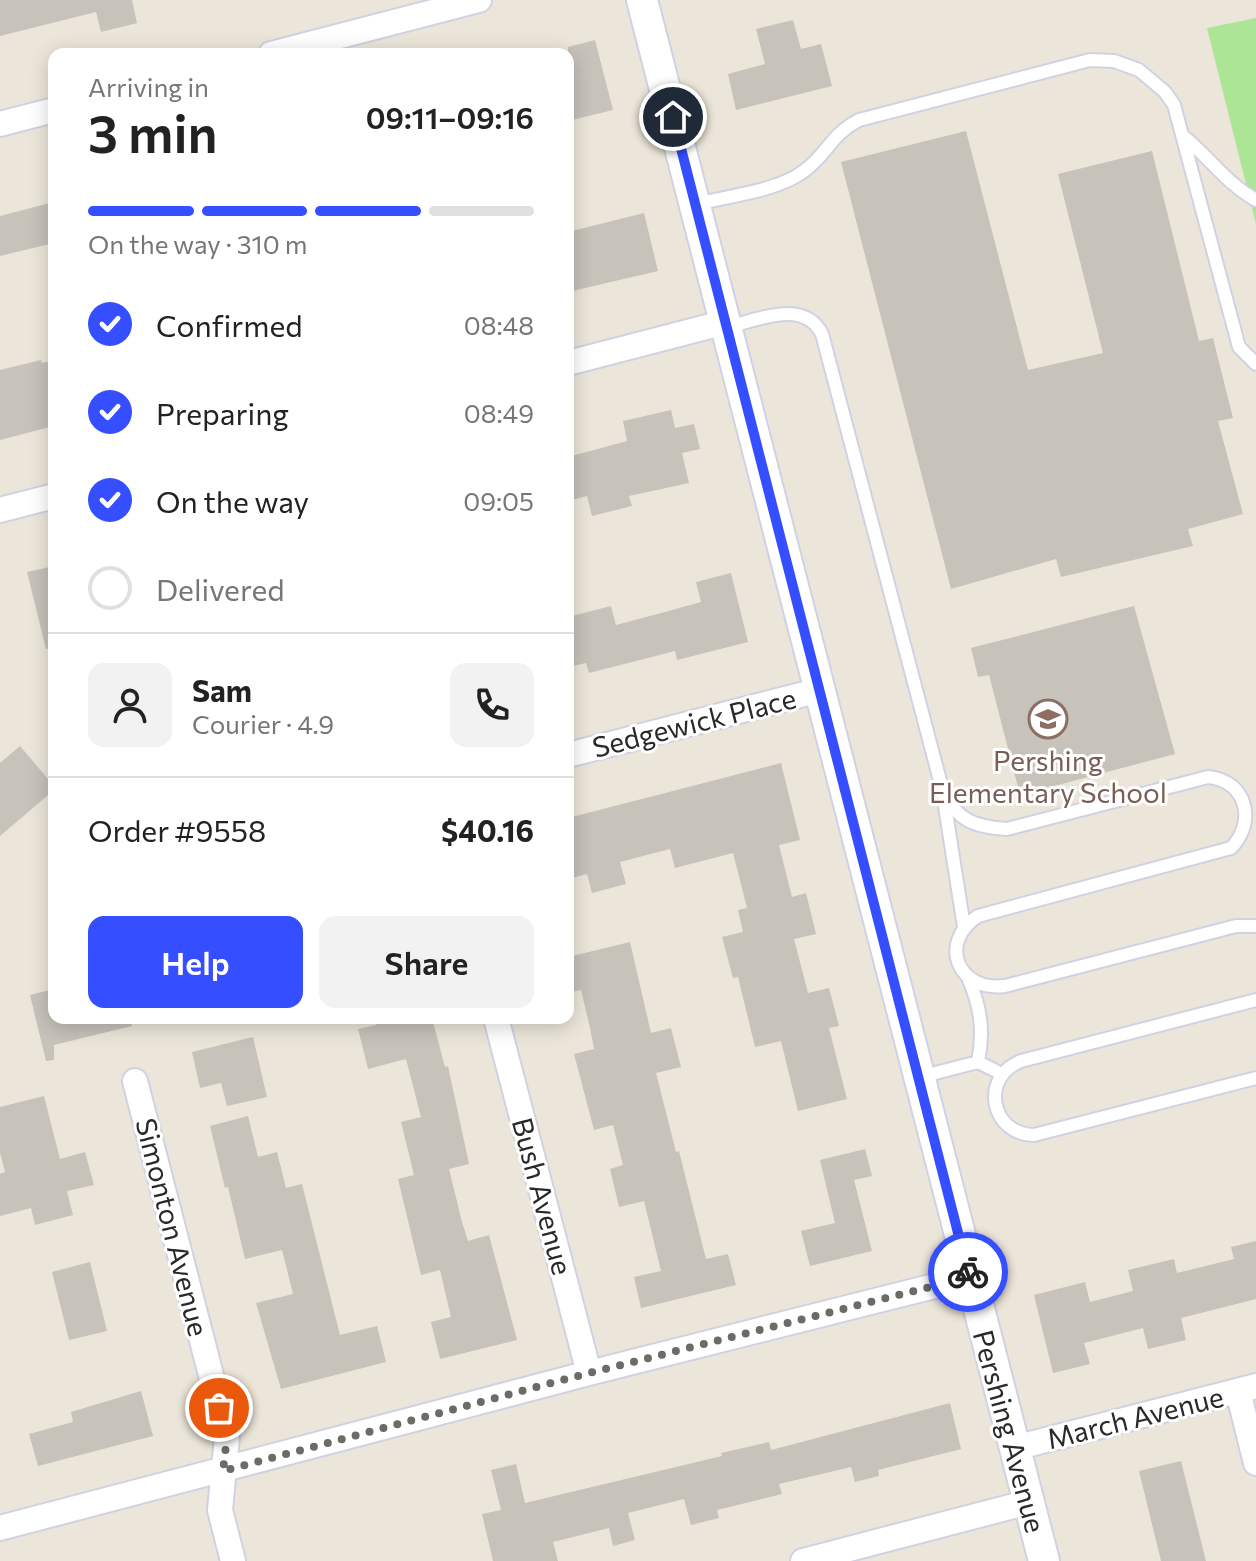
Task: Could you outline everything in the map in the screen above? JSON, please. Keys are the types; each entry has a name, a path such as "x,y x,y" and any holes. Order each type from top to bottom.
{"street":[{"path":"294,48 479,0"},
{"name":"Pershing Avenue","path":"642,0 1044,1561"},
{"path":"0,124 48,112"},
{"path":"574,362 727,325"},
{"path":"0,510 48,498"},
{"name":"Sedgewick Place","path":"574,753 820,690"},
{"name":"Bush Avenue","path":"498,1024 589,1373"},
{"name":"Simonton Avenue","path":"135,1081 227,1437 220,1510 233,1561"},
{"path":"0,1528 589,1373 970,1277"},
{"path":"1247,1389 1256,1463"},
{"name":"March Avenue","path":"1015,1448 1247,1389"},
{"path":"816,1559 1029,1502"}],"lane":[{"path":"696,204 793,179 814,163 844,127 859,120 1090,60 1114,61 1147,75 1170,98 1239,347 1256,364"},
{"path":"1183,136 1203,152 1231,183 1256,200"},
{"path":"727,325 787,313 807,319 822,334 943,792 964,927"},
{"path":"943,792 951,808 963,819 991,828 1007,829 1208,777 1227,781 1234,786 1248,808 1245,832 1231,848 989,912 964,927 959,935 956,954 979,1007 981,1044 978,1062"},
{"path":"968,978 984,987 1005,986 1236,926 1256,926"},
{"path":"1256,1000 1021,1061 1002,1074 994,1095 997,1113 1010,1129 1029,1135 1256,1078"},
{"path":"920,1077 978,1062 1002,1074"}],"green space":[{"path":"1256,18 1256,224 1207,28"}],"building":[{"path":"0,0 132,0 137,23 101,32 96,12 0,36"},
{"path":"793,20 801,49 821,44 832,86 736,110 728,74 765,64 756,29"},
{"path":"595,40 613,110 574,120 574,48 568,47"},
{"path":"966,131 1028,370 1103,353 1058,174 1152,151 1199,341 1213,338 1233,418 1218,421 1243,514 1188,529 1193,546 1061,577 1056,559 951,589 841,162"},
{"path":"48,204 48,244 0,256 0,216"},
{"path":"644,213 658,271 574,291 574,230"},
{"path":"41,360 42,363 48,362 48,428 0,440 0,370"},
{"path":"671,410 675,428 694,424 700,449 682,453 689,483 629,496 632,506 592,516 587,496 574,499 574,455 627,441 623,421"},
{"path":"48,567 48,649 46,649 27,572"},
{"path":"731,573 748,642 677,660 675,651 589,673 586,663 574,666 574,615 611,606 616,625 665,612 701,602 696,582"},
{"path":"1134,606 1175,754 1020,795 989,675 978,677 971,648"},
{"path":"20,746 48,779 48,795 0,836 0,763"},
{"path":"781,763 800,840 779,845 792,897 806,893 816,934 794,939 808,993 829,988 839,1026 829,1028 847,1099 798,1111 781,1041 755,1047 738,977 733,978 722,937 743,932 738,910 747,908 733,853 675,868 670,849 620,862 626,884 592,893 587,874 574,877 574,816"},
{"path":"630,942 651,1033 671,1028 681,1067 656,1073 706,1259 728,1254 736,1285 641,1308 634,1277 661,1271 644,1201 619,1207 610,1169 623,1165 613,1125 594,1130 574,1054 594,1049 581,990 574,992 574,956"},
{"path":"48,990 48,1024 132,1026 54,1045 54,1060 46,1061 30,995"},
{"path":"434,1024 445,1067 448,1066 469,1164 449,1169 462,1222 468,1241 489,1235 517,1340 440,1359 431,1322 451,1317 440,1270 421,1275 398,1179 414,1175 401,1122 421,1117 406,1059 368,1069 358,1029 376,1025"},
{"path":"253,1037 267,1097 227,1106 221,1083 200,1088 192,1052"},
{"path":"44,1096 60,1159 85,1152 94,1185 67,1191 73,1215 35,1225 31,1208 0,1216 0,1174 5,1172 0,1153 0,1107"},
{"path":"248,1116 258,1157 277,1152 286,1188 302,1184 340,1335 377,1326 386,1362 281,1389 256,1303 293,1294 282,1250 245,1259 210,1126"},
{"path":"865,1149 872,1176 854,1180 872,1251 810,1266 801,1231 835,1223 820,1160"},
{"path":"1256,1241 1256,1299 1181,1318 1186,1340 1148,1349 1143,1328 1084,1343 1090,1364 1053,1373 1034,1295 1085,1282 1090,1302 1133,1291 1128,1270 1174,1259 1177,1273 1234,1259 1231,1247"},
{"path":"90,1262 107,1331 69,1340 52,1272"},
{"path":"141,1391 153,1436 38,1466 29,1434 73,1422 71,1412"},
{"path":"950,1403 961,1449 878,1470 879,1476 855,1482 851,1467 779,1484 782,1494 717,1510 719,1518 691,1525 684,1499 628,1513 635,1540 613,1546 609,1528 553,1542 558,1561 493,1561 482,1514 501,1510 491,1470 516,1464 525,1503 769,1442 771,1450"},
{"path":"1181,1461 1206,1561 1161,1561 1139,1471"}],"way so far":[{"path":"219,1408 227,1437 223,1471 589,1373 970,1277 968,1272"}],"place":[{"name":"Pershing Elementary School","path":"1048,719"}],"route":[{"path":"673,117 968,1272"}]}
